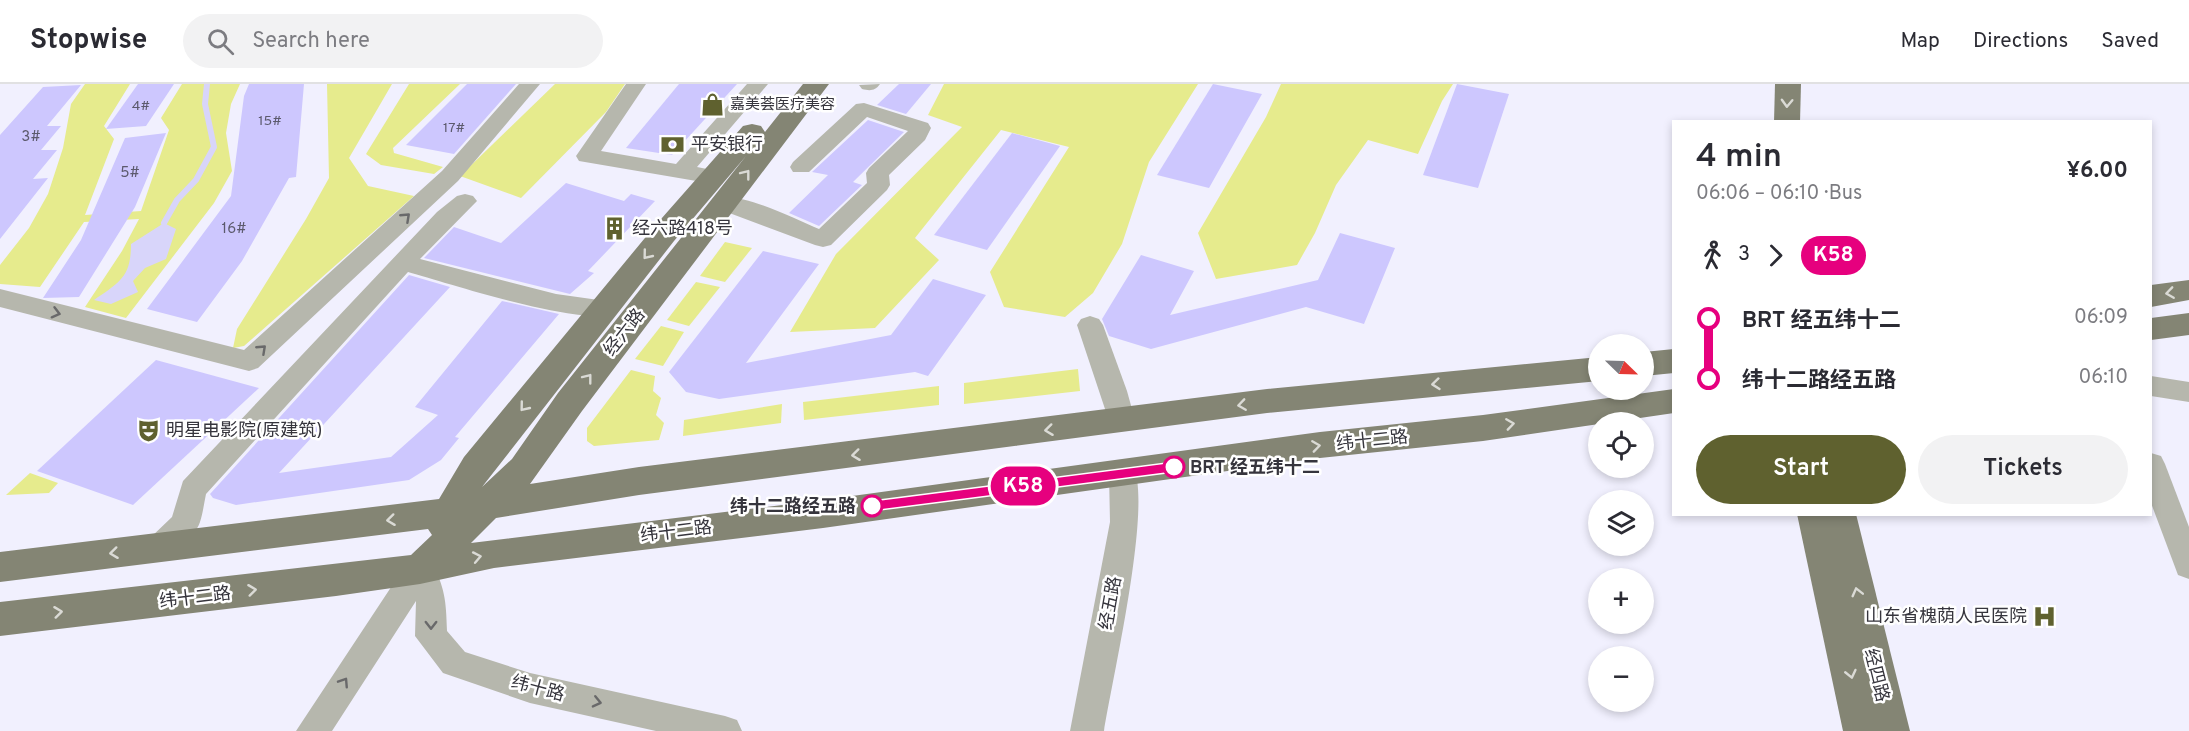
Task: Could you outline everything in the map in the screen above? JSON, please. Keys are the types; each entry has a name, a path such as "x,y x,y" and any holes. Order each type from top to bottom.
{"main road":[{"name":"经六路","path":"420,569 524,469 795,84"},
{"name":"经六路","path":"420,569 449,512 476,467 604,308 719,190 816,84"},
{"path":"1787,120 1788,84"},
{"path":"1809,120 1810,84"},
{"path":"2152,296 2189,290"},
{"path":"2152,329 2189,324"},
{"path":"1654,363 1672,361"},
{"path":"0,567 449,512 639,481 1301,397 1588,370"},
{"name":"纬十二路","path":"0,619 420,569 494,554 1123,474 1320,445 1483,428 1672,401"},
{"name":"经四路","path":"1815,516 1863,731"},
{"name":"经四路","path":"1838,516 1890,731"}],"street":[{"path":"0,298 249,361 450,176 530,84"},
{"path":"636,84 587,156 681,172 719,190 773,221 823,239 879,185 877,173 917,135 920,128 864,109 801,166"},
{"path":"681,172 758,84"},
{"path":"160,548 184,523 193,489 445,217 465,201"},
{"path":"404,263 556,303 604,308"},
{"path":"1090,325 1114,391 1121,420"},
{"path":"2152,386 2189,392"},
{"path":"2152,467 2189,566"},
{"name":"经五路","path":"1088,731 1125,522 1123,474"},
{"name":"经六路","path":"313,731 420,569"},
{"name":"纬十路","path":"420,569 431,594 431,636 454,663 530,688 725,731"}],"green space":[{"path":"85,84 130,84 104,126 114,139 85,215 141,211 169,130 161,118 182,84 240,84 231,104 226,133 232,171 214,203 126,318 85,307 122,251 139,219 84,222 40,287 0,284 0,265 29,228 48,194 63,148 71,104"},
{"path":"327,84 392,84 349,158 368,186 414,196 244,346 233,348 237,329 329,178"},
{"path":"409,84 460,84 393,148 394,153 443,167 434,174 381,165 366,154"},
{"path":"555,84 625,84 606,112 521,198 460,176"},
{"path":"944,84 1198,84 1149,162 1122,244 1093,293 1065,317 1004,307 990,272 1069,147 1001,130 915,238 939,260 875,328 790,332 836,254 962,127 928,115"},
{"path":"1281,84 1453,84 1442,101 1418,154 1368,140 1336,185 1315,233 1297,265 1216,279 1198,233 1266,117"},
{"path":"725,242 752,248 725,282 700,276"},
{"path":"696,282 720,287 689,326 667,320"},
{"path":"661,326 684,332 663,366 635,359"},
{"path":"1078,369 1080,391 964,404 964,383"},
{"path":"631,370 655,376 653,391 661,398 656,415 664,423 659,440 594,446 587,441 587,428"},
{"path":"939,386 939,405 804,420 803,402"},
{"path":"782,404 781,423 683,436 684,420"},
{"path":"30,473 58,483 49,493 6,495"}],"water":[{"path":"164,223 176,229 166,259 145,268 133,281 138,292 111,304 94,300 122,278 129,264 131,244"}],"building":[{"path":"138,84 174,84 146,126 106,129"},
{"path":"249,84 304,84 296,177 289,178 242,261 197,322 147,309 231,196 244,96"},
{"path":"467,84 516,84 454,154 406,145"},
{"path":"679,84 737,84 672,155 626,148"},
{"path":"899,84 931,84 906,114 877,105"},
{"path":"1213,84 1262,94 1209,188 1157,175"},
{"path":"1457,84 1509,94 1478,188 1423,175"},
{"path":"81,85 47,126 61,126 41,150 57,150 33,179 48,178 0,239 0,135 43,87"},
{"path":"868,120 904,132 853,182 862,185 819,226 789,213 828,175 812,172"},
{"path":"166,133 135,207 79,297 43,298 81,240 125,138"},
{"path":"1012,133 1060,146 987,250 934,235"},
{"path":"566,183 624,201 631,194 655,201 588,271 594,273 570,294 424,258 454,227 501,243"},
{"path":"1340,233 1395,248 1364,324 1306,307 1151,349 1109,336 1102,319 1141,255 1194,271 1170,315 1318,280"},
{"path":"763,251 819,264 746,363 891,335 933,279 986,295 928,376 915,372 719,399 686,392 669,372"},
{"path":"409,275 450,287 279,473 391,457 438,415 415,407 502,301 559,314 455,437 459,438 441,460 409,480 236,505 213,498 210,494"},
{"name":"明星电影院(原建筑)","path":"156,360 259,388 133,505 37,471"}],"waterway":[{"path":"164,223 177,200 196,180 214,147 205,104 207,84"}],"bus line":[{"name":"K58","path":"872,506 1174,467"}],"place":[{"name":"嘉美荟医疗美容","path":"712,104"},
{"name":"平安银行","path":"673,144"},
{"name":"经六路418号","path":"614,228"},
{"name":"明星电影院(原建筑)","path":"148,430"},
{"name":"BRT 经五纬十二","path":"1174,467"},
{"name":"纬十二路经五路","path":"872,506"},
{"name":"山东省槐荫人民医院","path":"2045,616"}]}
